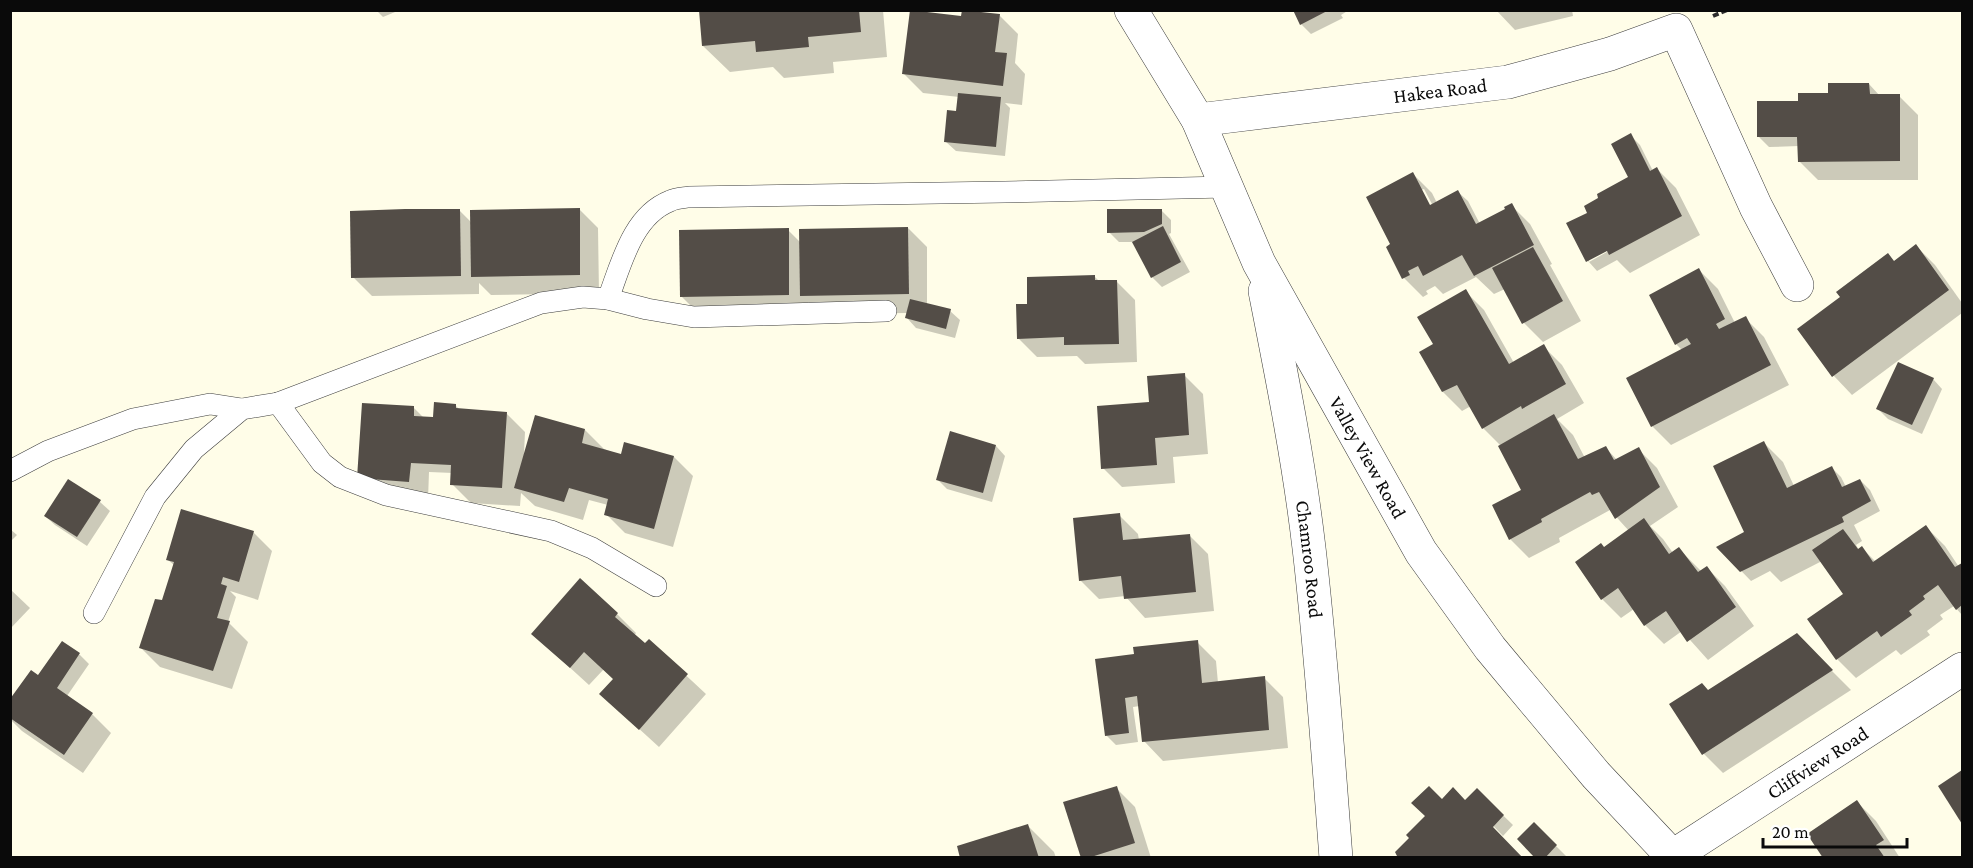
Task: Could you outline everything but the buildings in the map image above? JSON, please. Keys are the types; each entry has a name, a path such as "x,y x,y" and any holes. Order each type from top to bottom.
{"street":[{"name":"Valley View Road","path":"1131,10 1198,120 1259,263 1422,552 1490,648 1596,775 1673,857"},
{"name":"Hakea Road","path":"1198,120 1508,82 1610,54 1676,30 1756,207 1797,285"},
{"name":"Chamroo Road","path":"1259,263 1289,412 1309,548 1336,858"},
{"name":"Cliffview Road","path":"1673,857 1962,669"}],"lane":[{"path":"608,299 628,246 641,224 658,208 671,201 689,196 1005,192 1226,186"},
{"path":"10,471 48,451 133,418 210,404 242,409 278,403 541,303 583,297 608,299 646,309 694,317 886,311"},
{"path":"278,403 322,463 340,477 386,495 551,531 592,548 656,586"},
{"path":"94,613 155,497 194,450 242,409"}]}
